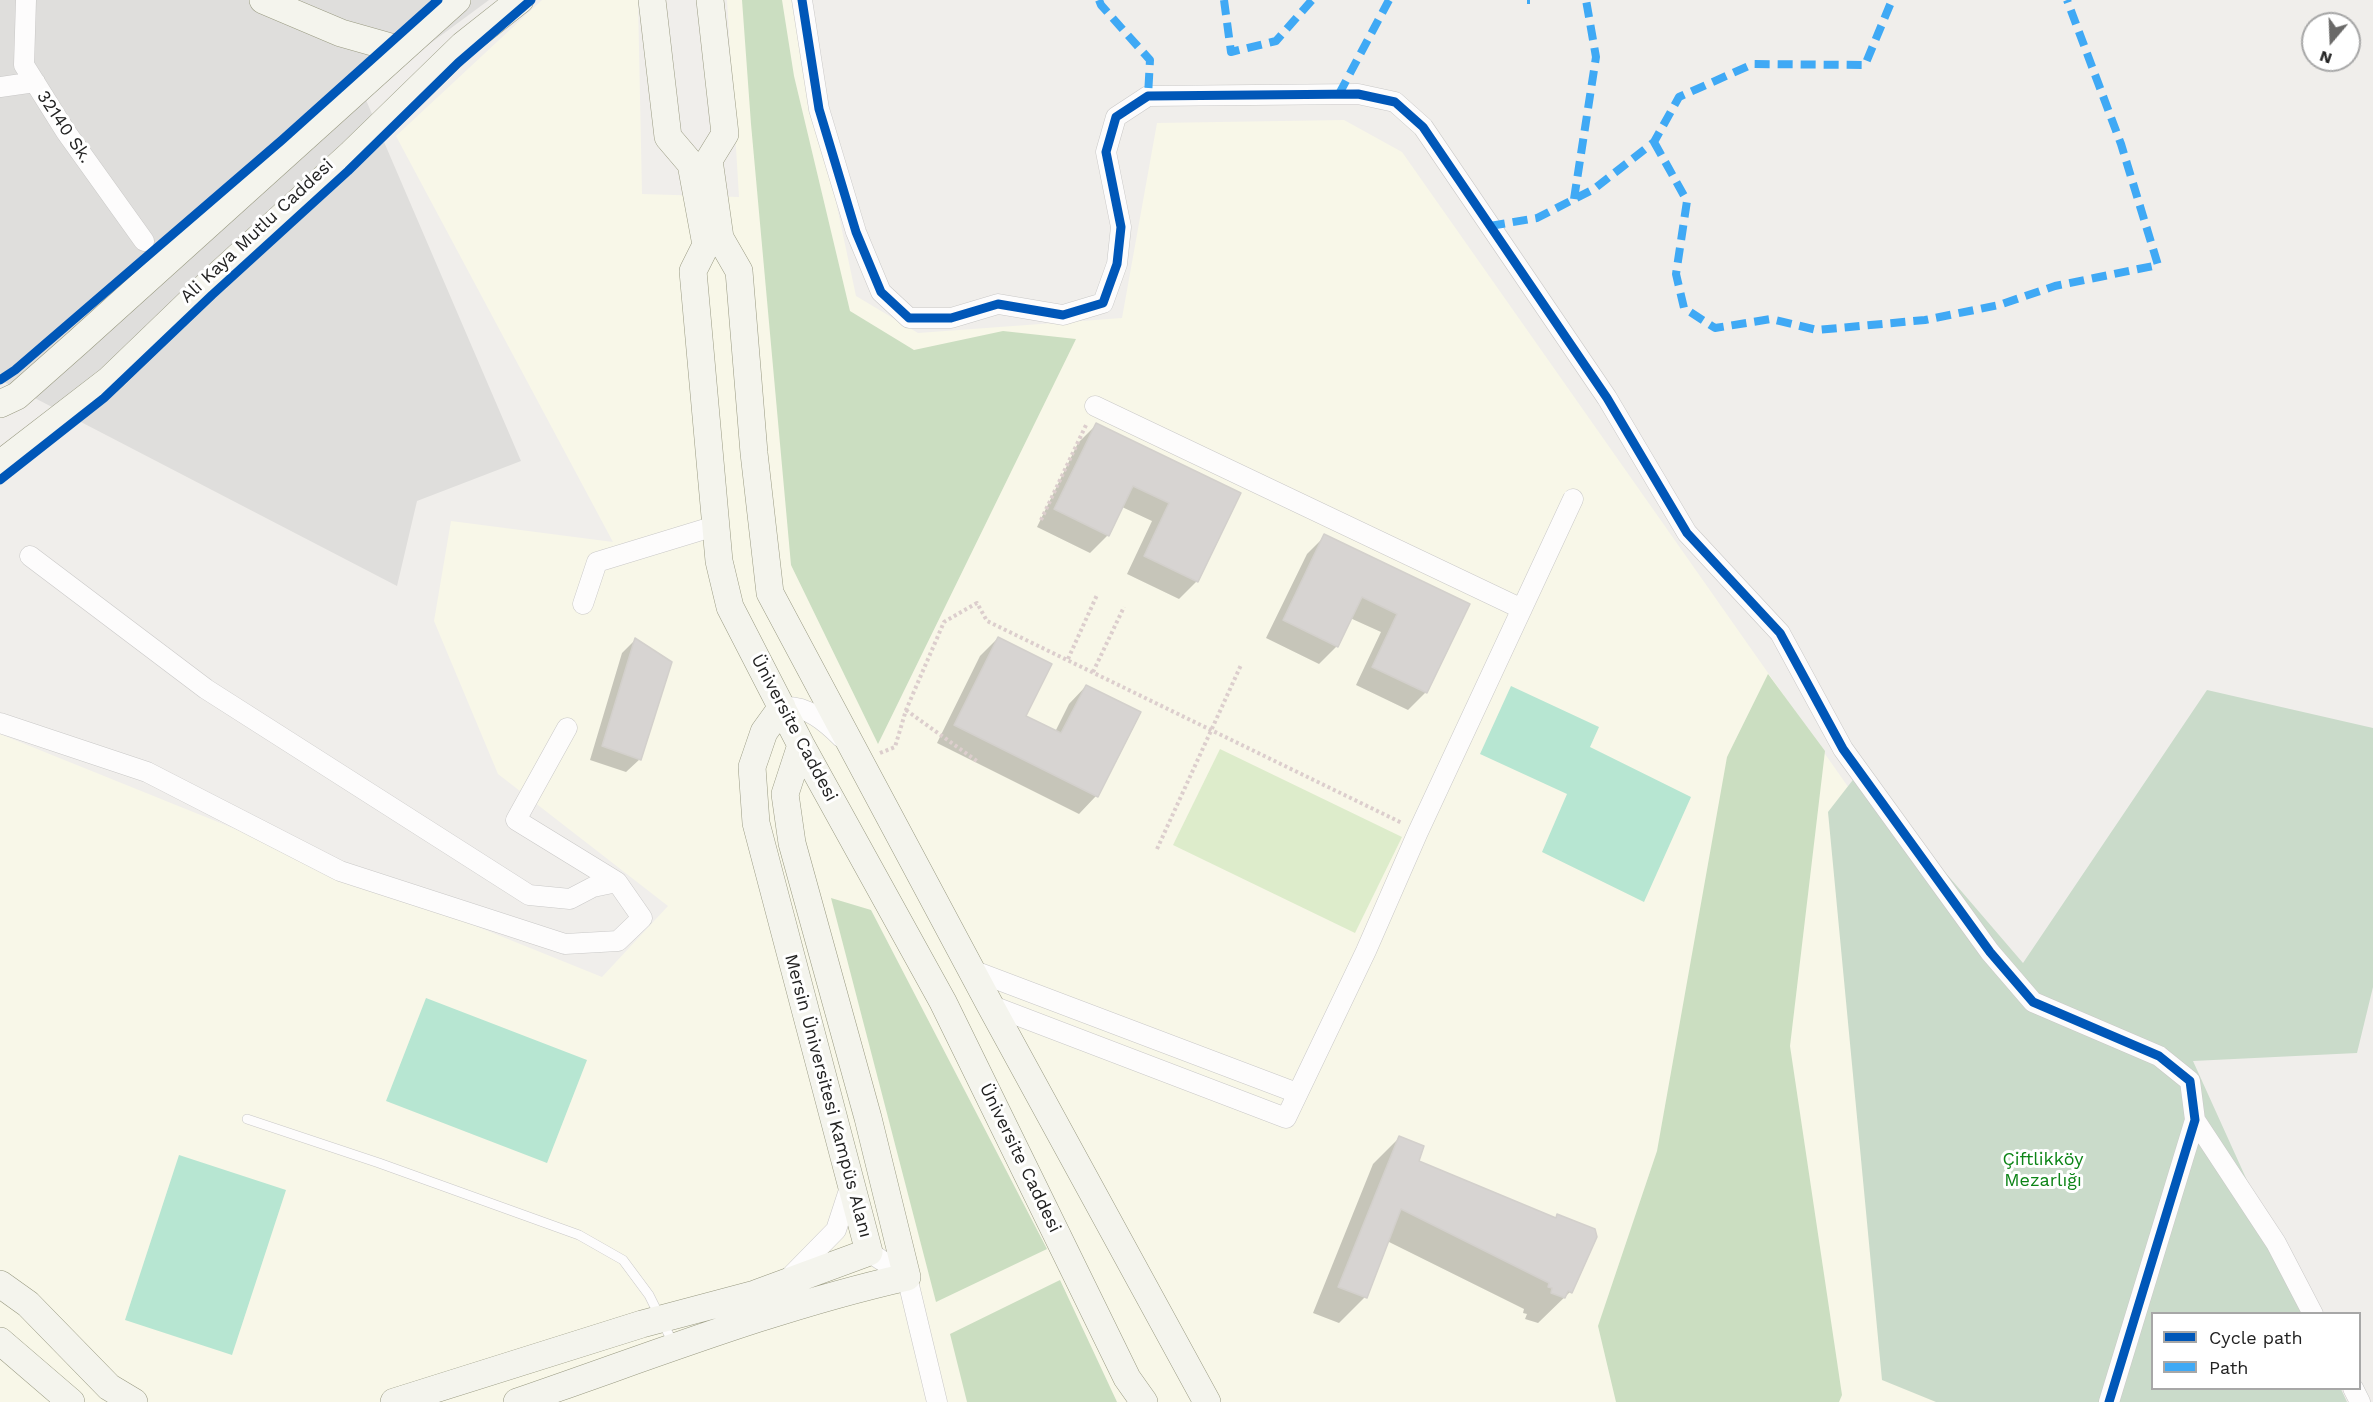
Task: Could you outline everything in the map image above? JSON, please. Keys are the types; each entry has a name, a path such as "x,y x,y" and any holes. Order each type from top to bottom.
{"main road":[{"name":"Ali Kaya Mutlu Caddesi","path":"0,404 16,396 457,0"},
{"name":"Ali Kaya Mutlu Caddesi","path":"0,464 109,380 216,277 352,153 463,45 520,0"},
{"name":"Üniversite Caddesi","path":"652,0 668,137 692,164 706,245 693,271 718,561 730,607 801,745 943,1002 1127,1378 1144,1402"},
{"path":"710,0 725,134 709,160 720,238 739,271 754,453 770,592 990,1005 1207,1402"},
{"path":"274,2 341,33 401,50"},
{"path":"341,33 370,79"},
{"name":"Mersin Üniversitesi Kampüs Alanı","path":"394,1402 660,1319 755,1294 869,1251 756,823 752,767 764,732 782,707"},
{"name":"Mersin Üniversitesi Kampüs Alanı","path":"801,745 785,794 792,843 868,1118 907,1277"},
{"path":"517,1402 675,1346 858,1288 907,1277"},
{"path":"0,1284 28,1304 109,1387 134,1402"},
{"path":"0,1341 71,1402"}],"street":[{"name":"32140 Sk.","path":"26,0 24,65 66,132 144,241"},
{"path":"802,0 819,109 856,232 881,291 909,318 951,318 998,304 1063,315 1103,303 1117,264 1121,227 1106,152 1116,117 1148,96 1358,94 1395,102 1423,127 1607,398 1688,533 1780,633 1843,749 1990,952 2033,1002 2159,1056 2190,1081 2195,1120 2109,1402"},
{"path":"0,87 35,82"},
{"path":"1095,406 1522,609"},
{"path":"990,1005 1286,1118 1366,951 1418,832 1573,499"},
{"path":"583,604 597,562 715,526"},
{"path":"30,556 206,689 529,895 570,899 593,887 616,882"},
{"path":"801,745 809,729 811,712 810,668"},
{"path":"782,707 793,706 811,712 830,726 856,754"},
{"path":"0,723 147,772 340,871 565,944 618,941 642,918 616,882 516,820 567,728"},
{"path":"972,970 1297,1093"},
{"path":"2195,1120 2276,1243 2312,1312"},
{"path":"783,1283 836,1230 851,1184"},
{"path":"869,1251 907,1277 938,1402"}],"lane":[{"path":"247,1119 380,1163 579,1235 622,1260 650,1294 660,1319 675,1346"}],"path":[{"path":"1041,520 1095,406"},
{"path":"1068,659 1097,594"},
{"path":"856,754 895,747 906,710 944,622 977,603 987,621 1418,832"},
{"path":"1093,672 1124,607"},
{"path":"1156,849 1213,731 1241,665"},
{"path":"906,710 977,761"}],"shaded area":[{"path":"0,0 489,0 363,93 521,461 417,501 397,586 0,380"},
{"path":"542,0 638,0 642,194 739,197 727,0 793,0 856,296 918,333 1122,318 1157,123 1344,120 1402,152 2007,1013 2068,1402 0,1402 0,734 602,977 668,906 498,774 434,621 451,521 613,542 396,136"}],"green space":[{"path":"742,0 782,0 794,76 850,311 914,350 1003,331 1076,339 878,744 791,565"},
{"path":"1768,674 1825,751 1790,1046 1842,1395 1839,1402 1616,1402 1598,1326 1657,1151 1727,757"},
{"path":"1511,686 1599,727 1590,747 1691,797 1644,902 1542,852 1567,794 1480,754"},
{"name":"Çiftlikköy Mezarlığı","path":"2207,690 2373,728 2373,987 2357,1053 2193,1061 2307,1312 2151,1312 2151,1390 2341,1390 2347,1402 1936,1402 1882,1380 1828,812 1859,772 2023,963"},
{"path":"1220,749 1402,837 1355,933 1173,845"},
{"path":"831,898 871,910 1047,1249 936,1302"},
{"path":"426,998 587,1060 547,1163 386,1101"},
{"path":"179,1155 286,1190 232,1355 125,1320"},
{"path":"1060,1280 1117,1402 967,1402 950,1334"}],"building":[{"path":"1096,423 1241,493 1198,582 1144,556 1169,503 1133,486 1109,536 1054,509"},
{"path":"1324,534 1470,604 1427,693 1372,667 1397,614 1362,597 1338,647 1283,620"},
{"path":"998,637 1052,664 1026,716 1061,733 1086,685 1141,712 1098,797 954,725"},
{"path":"635,638 672,662 641,760 602,746"},
{"path":"1399,1136 1424,1146 1419,1161 1556,1218 1557,1214 1595,1229 1597,1237 1572,1293 1568,1291 1565,1298 1551,1293 1552,1288 1548,1287 1549,1283 1401,1209 1367,1298 1338,1287"}],"marked path":[{"path":"1099,0 1150,60 1148,96"},
{"path":"1224,0 1231,52 1276,41 1312,0"},
{"path":"1339,94 1389,0"},
{"path":"1574,199 1596,57 1586,0"},
{"path":"1490,226 1537,218 1594,189 1654,142 1679,97 1753,64 1865,65 1892,0"},
{"path":"1654,142 1687,201 1676,274 1684,308 1715,328 1771,319 1817,330 1925,320 1999,305 2055,286 2158,265 2121,144 2067,0"}],"cycle path":[{"path":"0,380 15,370 282,140 438,0"},
{"path":"0,480 104,398 212,295 348,171 458,63 531,0"},
{"path":"802,0 819,109 856,232 881,292 909,318 951,318 998,304 1063,315 1103,303 1117,264 1121,227 1106,152 1116,117 1148,96 1358,94 1395,102 1423,127 1607,398 1687,533 1780,633 1843,749 1990,952 2033,1002 2159,1056 2190,1081 2195,1120 2109,1402"}]}
